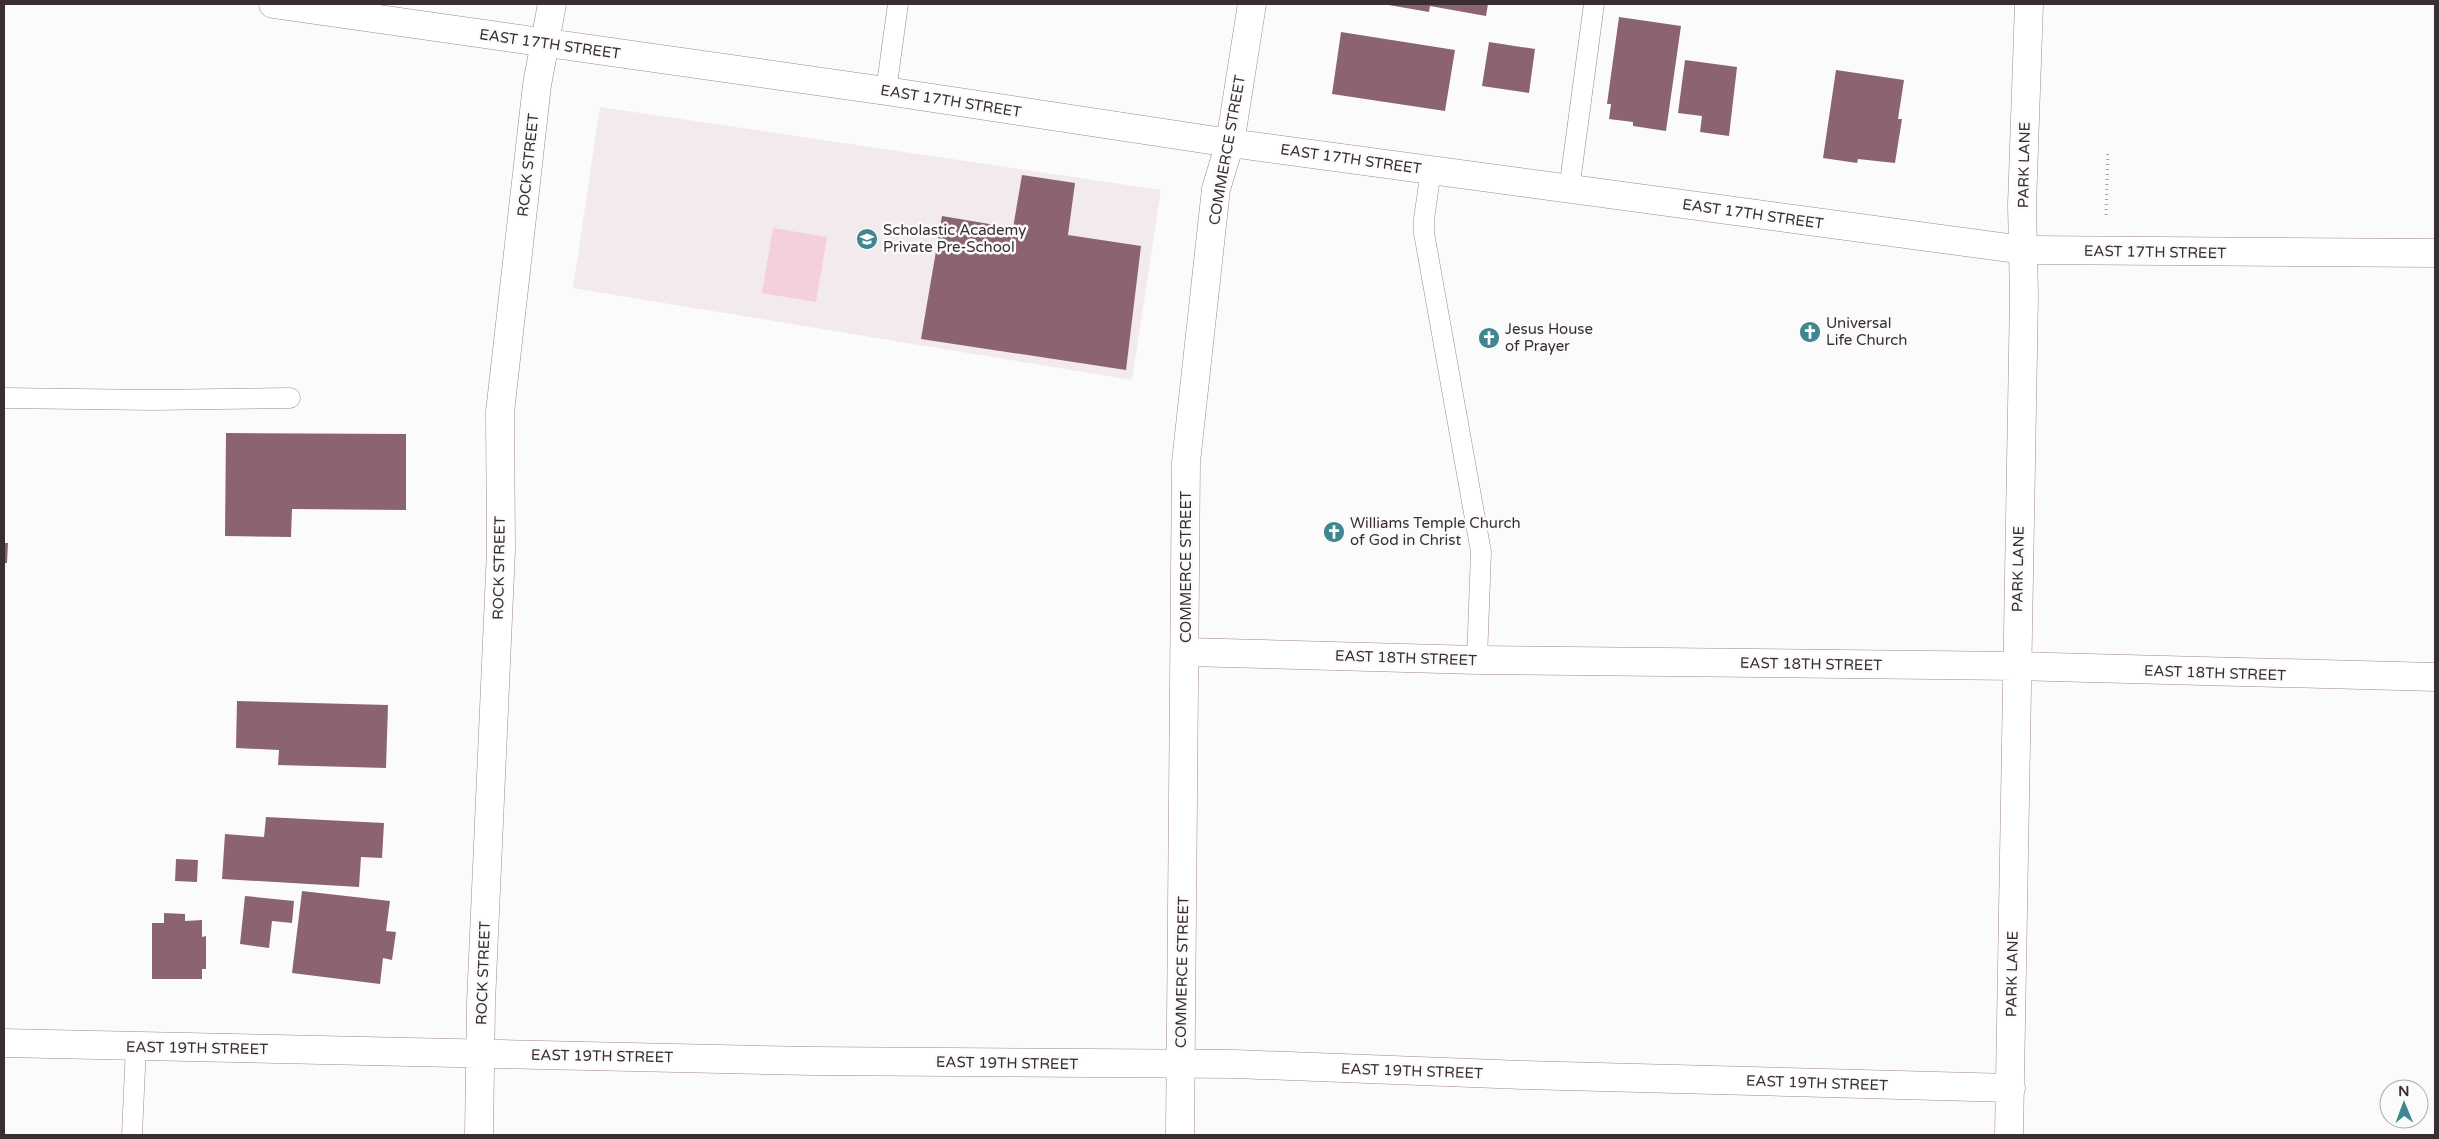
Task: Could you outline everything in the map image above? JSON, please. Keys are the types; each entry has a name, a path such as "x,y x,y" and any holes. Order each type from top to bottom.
{"street":[{"name":"EAST 17TH STREET","path":"272,4 886,91 1230,143 2024,250 2435,253"},
{"name":"ROCK STREET","path":"479,1135 480,1053 501,550 500,412 537,85 552,4"},
{"name":"COMMERCE STREET","path":"1180,1135 1186,652 1186,462 1216,188 1230,143 1252,4"},
{"name":"PARK LANE","path":"2010,1135 2024,250 2022,205 2029,4"},
{"name":"EAST 18TH STREET","path":"1186,652 1477,660 2016,666 2435,677"},
{"name":"EAST 19TH STREET","path":"4,1043 802,1061 1181,1064 2011,1088"}],"lane":[{"path":"886,91 898,4"},
{"path":"1570,190 1594,4"},
{"path":"1431,170 1424,219 1424,233 1481,552 1477,660"},
{"path":"4,398 153,400 290,398"},
{"path":"132,1135 136,1046"}],"path":[{"path":"2106,220 2108,150"}],"shaded area":[{"name":"Scholastic Academy Private Pre-School","path":"600,107 1161,190 1132,380 573,288"},
{"path":"773,228 827,237 816,302 762,293"}],"building":[{"path":"1383,4 1488,4 1486,16 1430,6 1429,12"},
{"path":"1619,17 1681,26 1666,131 1633,126 1633,122 1609,119 1611,104 1607,104"},
{"path":"1341,32 1455,50 1445,111 1332,94"},
{"path":"1489,42 1535,49 1529,93 1482,86"},
{"path":"1685,60 1737,67 1729,136 1700,132 1702,116 1678,113"},
{"path":"1836,70 1904,80 1898,119 1902,119 1895,163 1858,159 1857,163 1823,158"},
{"name":"Scholastic Academy Private Pre-School","path":"1022,175 1075,183 1068,235 1141,246 1126,370 921,339 942,216 1013,228"},
{"path":"226,433 406,434 406,510 292,509 291,537 225,536"},
{"path":"4,543 8,543 7,563 4,563"},
{"path":"237,701 388,705 386,768 278,765 279,750 236,748"},
{"path":"266,817 384,823 382,858 361,857 359,887 222,879 225,834 264,837"},
{"path":"176,859 198,860 197,882 175,881"},
{"path":"302,891 390,901 386,931 396,932 392,960 383,958 380,984 292,973"},
{"path":"245,896 294,901 292,923 272,921 269,948 240,944"},
{"path":"164,913 185,914 185,921 202,920 202,937 206,936 206,969 202,969 202,979 152,979 152,923 164,923"}],"place":[{"name":"Scholastic Academy Private Pre-School","path":"867,239"},
{"name":"Universal Life Church","path":"1810,332"},
{"name":"Jesus House of Prayer","path":"1489,338"},
{"name":"Williams Temple Church of God in Christ","path":"1334,532"}]}
